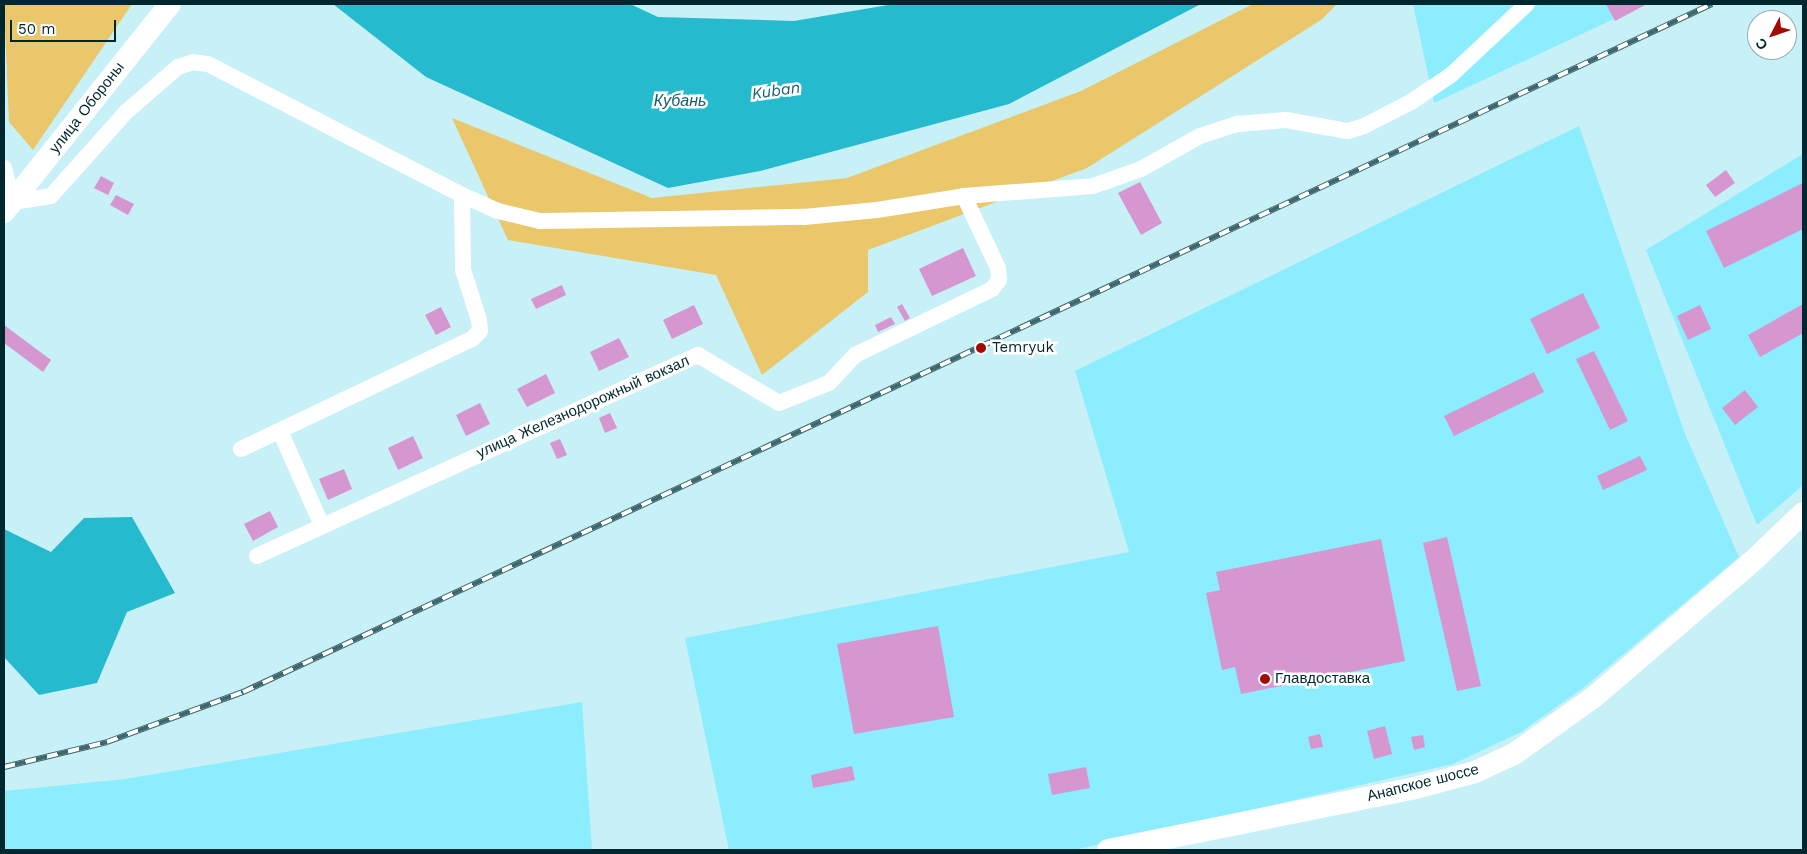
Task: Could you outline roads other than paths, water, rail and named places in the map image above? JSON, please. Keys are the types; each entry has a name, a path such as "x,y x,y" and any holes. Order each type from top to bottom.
{"street":[{"name":"улица Обороны","path":"8,207 170,4"},
{"path":"4,168 8,207 51,196 126,112 178,67 193,62 208,64 462,195 498,211 540,220 618,222 804,217 877,210 964,196 1093,186 1141,169 1200,136 1238,124 1286,120 1348,131 1364,126 1411,102 1452,75 1527,4"},
{"path":"241,449 472,339 480,331 480,320 463,270 462,195"},
{"name":"улица Железнодорожный вокзал","path":"257,556 698,355 779,403 829,383 855,355 992,289 999,280 998,268 964,196"},
{"path":"280,431 322,526"},
{"name":"Анапское шоссе","path":"1108,850 1415,788 1475,772 1514,754 1553,730 1594,697 1755,560 1803,513"}],"water":[{"name":"Кубань","path":"333,4 630,4 658,17 794,21 894,4 1201,4 1009,104 760,171 668,188 426,77"},
{"path":"132,517 175,593 127,612 97,683 39,695 4,657 4,529 51,552 84,518"}],"railway":[{"path":"4,767 107,742 243,692 1712,4"}],"place":[{"name":"Temryuk","path":"981,348"},
{"name":"Главдоставка","path":"1265,679"}],"water label":[{"name":"Kuban","path":"776,91"}]}
